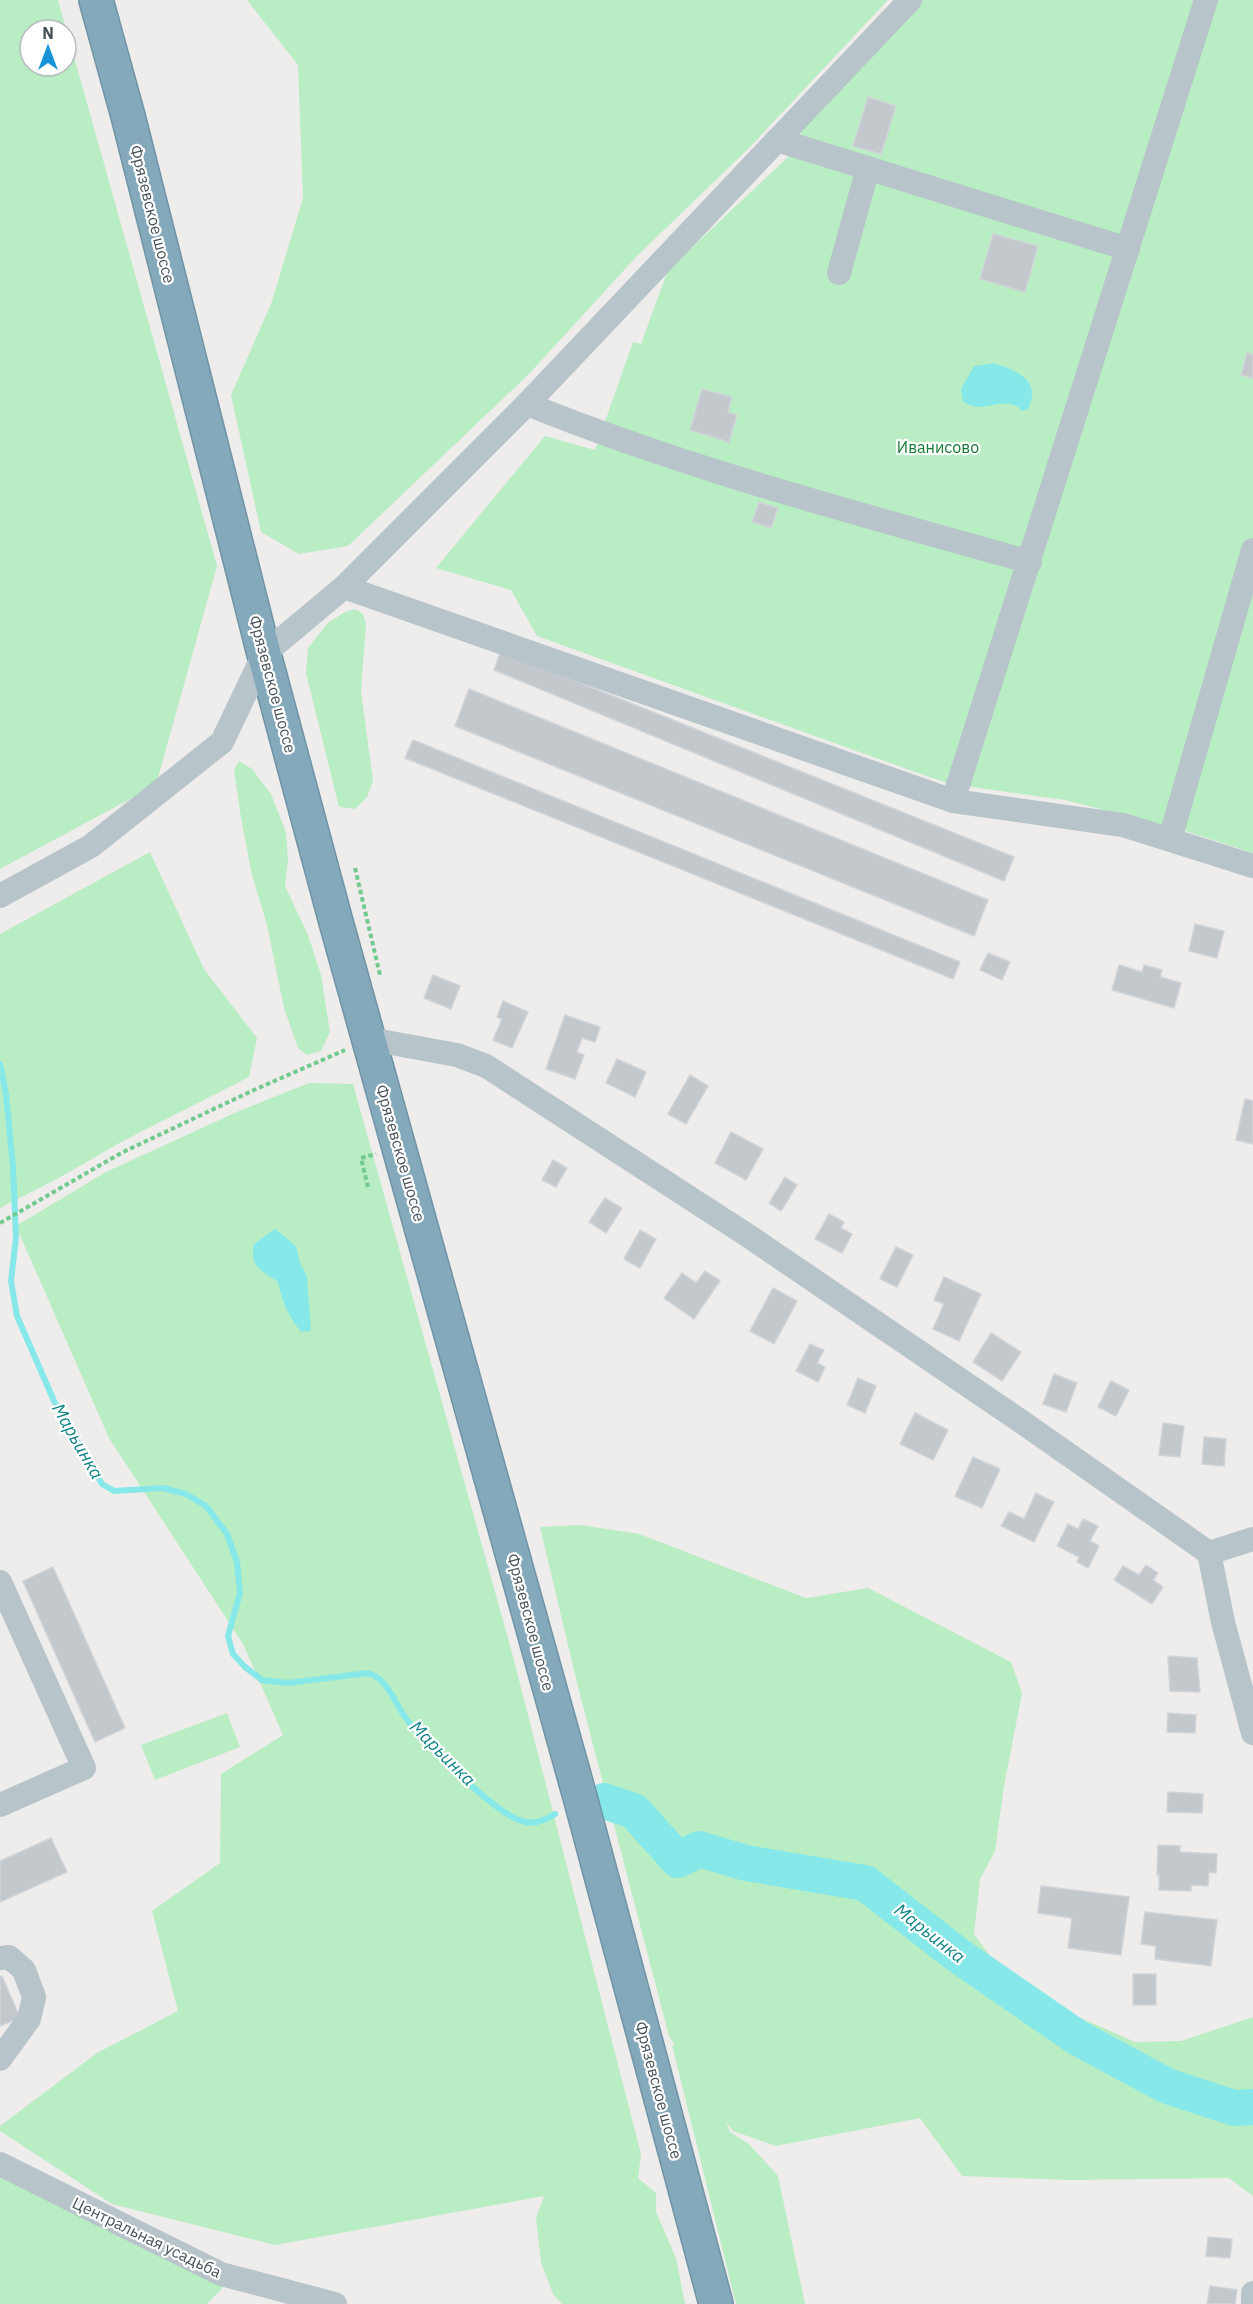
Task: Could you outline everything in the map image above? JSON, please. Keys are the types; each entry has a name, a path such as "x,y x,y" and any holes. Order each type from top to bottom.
{"highway":[{"name":"Фрязевское шоссе","path":"96,0 134,139 264,654 358,1044 580,1797 717,2304"}],"street":[{"path":"0,896 91,846 222,742 264,654 344,587 527,404 910,0"},
{"path":"953,801 1206,0"},
{"path":"777,140 1128,249"},
{"path":"839,273 868,168"},
{"path":"527,404 602,434 750,484 1030,562"},
{"path":"1170,839 1253,550"},
{"path":"344,587 953,801 1123,825 1253,866"},
{"path":"358,1044 449,1053 486,1066 747,1235 1009,1413 1209,1553 1223,1622 1253,1733"},
{"path":"1209,1553 1253,1539"},
{"path":"0,1582 84,1768 0,1805"},
{"path":"0,1958 9,1957 24,1970 34,1997 29,2019 0,2059"},
{"name":"Центральная усадьба","path":"0,2164 221,2274 335,2304"},
{"path":"1253,2293 1253,2304"}],"path":[{"path":"355,868 366,915"},
{"path":"0,1223 121,1154 254,1090 358,1044"},
{"path":"368,1187 361,1158 376,1154"}],"green space":[{"path":"0,0 58,0 63,18 18,18 18,78 78,78 78,71 217,566 156,785 0,869"},
{"path":"247,0 888,0 748,149 637,256 528,375 348,546 299,554 261,532 231,395 271,304 303,198 298,65"},
{"name":"Иванисово","path":"921,0 1253,0 1253,853 1182,830 1065,800 950,784 915,772 537,636 511,590 436,568 545,436 595,450 633,342 641,344 668,270 789,156 800,138 802,128"},
{"path":"355,609 363,614 366,624 361,691 373,781 367,797 355,809 339,807 306,673 308,648 328,623 345,612"},
{"path":"239,761 252,769 271,794 286,832 288,861 285,886 308,935 321,975 330,1032 321,1051 307,1055 298,1048 284,1008 267,925 252,875 234,770"},
{"path":"150,852 204,969 257,1038 249,1077 123,1141 0,1208 0,934"},
{"path":"309,1083 353,1084 511,1649 641,2154 638,2178 656,2193 656,2212 676,2258 685,2304 562,2304 553,2294 541,2262 536,2218 544,2196 275,2245 112,2204 0,2131 0,2126 97,2053 178,2011 152,1911 220,1863 221,1774 283,1735 243,1644 109,1438 16,1226 106,1172 239,1111"},
{"path":"581,1525 639,1534 806,1598 868,1588 1011,1662 1022,1693 1004,1786 995,1851 980,1879 974,1934 1013,1988 1135,2042 1181,2041 1253,2017 1253,2196 1229,2178 1068,2180 962,2176 920,2118 776,2146 733,2131 726,2122 730,2132 749,2144 778,2176 805,2304 736,2304 672,2045 675,2045 669,2036 578,1687 540,1527"},
{"path":"227,1713 240,1747 155,1780 141,1745"},
{"path":"0,2174 229,2281 207,2304 0,2304"}],"water":[{"path":"994,363 1011,369 1025,378 1032,391 1028,409 1022,411 1012,404 976,407 963,402 961,389 974,366"},
{"path":"275,1229 296,1246 300,1263 307,1276 311,1331 301,1332 286,1309 278,1282 262,1271 253,1258 254,1244"}],"building":[{"path":"868,97 896,106 881,154 853,146"},
{"path":"993,234 1038,246 1025,292 980,279"},
{"path":"1247,353 1253,355 1253,378 1241,375"},
{"path":"702,389 732,397 728,412 737,415 729,442 690,430"},
{"path":"759,502 778,508 771,528 752,522"},
{"path":"501,651 1014,857 1004,881 494,670"},
{"path":"469,689 988,900 974,936 455,726"},
{"path":"413,740 960,962 953,979 405,758"},
{"path":"1195,924 1224,931 1217,958 1189,951"},
{"path":"988,953 1010,962 1002,980 980,970"},
{"path":"1119,965 1142,972 1144,965 1162,970 1160,977 1181,983 1174,1008 1112,990"},
{"path":"433,975 460,986 451,1009 424,998"},
{"path":"503,1001 528,1012 512,1048 493,1040 502,1019 497,1017"},
{"path":"565,1015 600,1027 595,1042 582,1038 577,1052 584,1055 575,1079 546,1069"},
{"path":"617,1059 646,1072 635,1097 606,1083"},
{"path":"690,1075 708,1086 686,1124 668,1114"},
{"path":"1245,1099 1253,1101 1253,1144 1236,1140"},
{"path":"731,1132 763,1149 746,1180 715,1163"},
{"path":"553,1160 567,1168 556,1187 542,1180"},
{"path":"785,1177 797,1185 781,1211 769,1203"},
{"path":"605,1198 622,1208 606,1233 589,1222"},
{"path":"829,1214 844,1222 841,1228 852,1234 842,1253 815,1239"},
{"path":"640,1230 656,1239 640,1268 624,1259"},
{"path":"896,1247 913,1255 897,1287 880,1279"},
{"path":"705,1271 720,1281 694,1319 664,1298 682,1273 696,1283"},
{"path":"944,1277 981,1294 959,1341 933,1329 944,1304 934,1300"},
{"path":"773,1288 797,1301 774,1344 750,1331"},
{"path":"991,1333 1021,1352 1002,1381 973,1362"},
{"path":"810,1344 824,1350 817,1363 825,1367 818,1382 796,1371"},
{"path":"1054,1374 1077,1383 1066,1412 1043,1404"},
{"path":"858,1378 876,1386 865,1413 847,1405"},
{"path":"1111,1381 1129,1390 1116,1416 1098,1407"},
{"path":"915,1413 948,1430 933,1460 900,1444"},
{"path":"1163,1423 1184,1426 1180,1457 1159,1455"},
{"path":"1204,1437 1226,1439 1224,1466 1202,1464"},
{"path":"973,1457 1000,1469 982,1508 955,1496"},
{"path":"1036,1493 1054,1502 1034,1542 1001,1526 1009,1512 1024,1519"},
{"path":"1083,1519 1098,1526 1090,1541 1099,1546 1088,1568 1077,1562 1079,1557 1057,1546 1068,1524 1078,1529"},
{"path":"1146,1565 1158,1573 1153,1580 1163,1587 1152,1604 1114,1580 1123,1566 1139,1575"},
{"path":"53,1567 125,1728 95,1742 23,1581"},
{"path":"1168,1656 1197,1658 1200,1692 1170,1691"},
{"path":"1168,1713 1196,1715 1195,1733 1167,1732"},
{"path":"1168,1792 1203,1794 1202,1813 1167,1812"},
{"path":"51,1838 67,1872 0,1902 0,1861"},
{"path":"1158,1845 1180,1846 1180,1852 1217,1854 1216,1873 1209,1872 1208,1886 1191,1885 1191,1891 1159,1890"},
{"path":"1041,1886 1129,1897 1121,1955 1068,1948 1072,1918 1038,1913"},
{"path":"1145,1912 1217,1920 1211,1966 1155,1959 1156,1946 1141,1944"},
{"path":"1133,1974 1156,1974 1156,2005 1133,2005"},
{"path":"2,1976 20,2018 0,2026 0,1977"},
{"path":"1208,2237 1232,2239 1230,2258 1206,2256"},
{"path":"1210,2286 1237,2290 1235,2304 1207,2304"}],"waterway":[{"name":"Марьинка","path":"0,1064 6,1094 13,1167 16,1237 11,1281 17,1316 54,1401 102,1484 114,1491 163,1488 186,1494 206,1506 227,1534 237,1562 240,1593 228,1636 233,1654 262,1680 288,1683 368,1673 375,1676 387,1687 408,1721 430,1746 481,1794 513,1817 525,1822 541,1821 555,1814"},
{"name":"Марьинка","path":"604,1801 634,1811 678,1860 699,1849 746,1863 865,1883 959,1956 1078,2038 1167,2086 1234,2108 1253,2107"}]}
